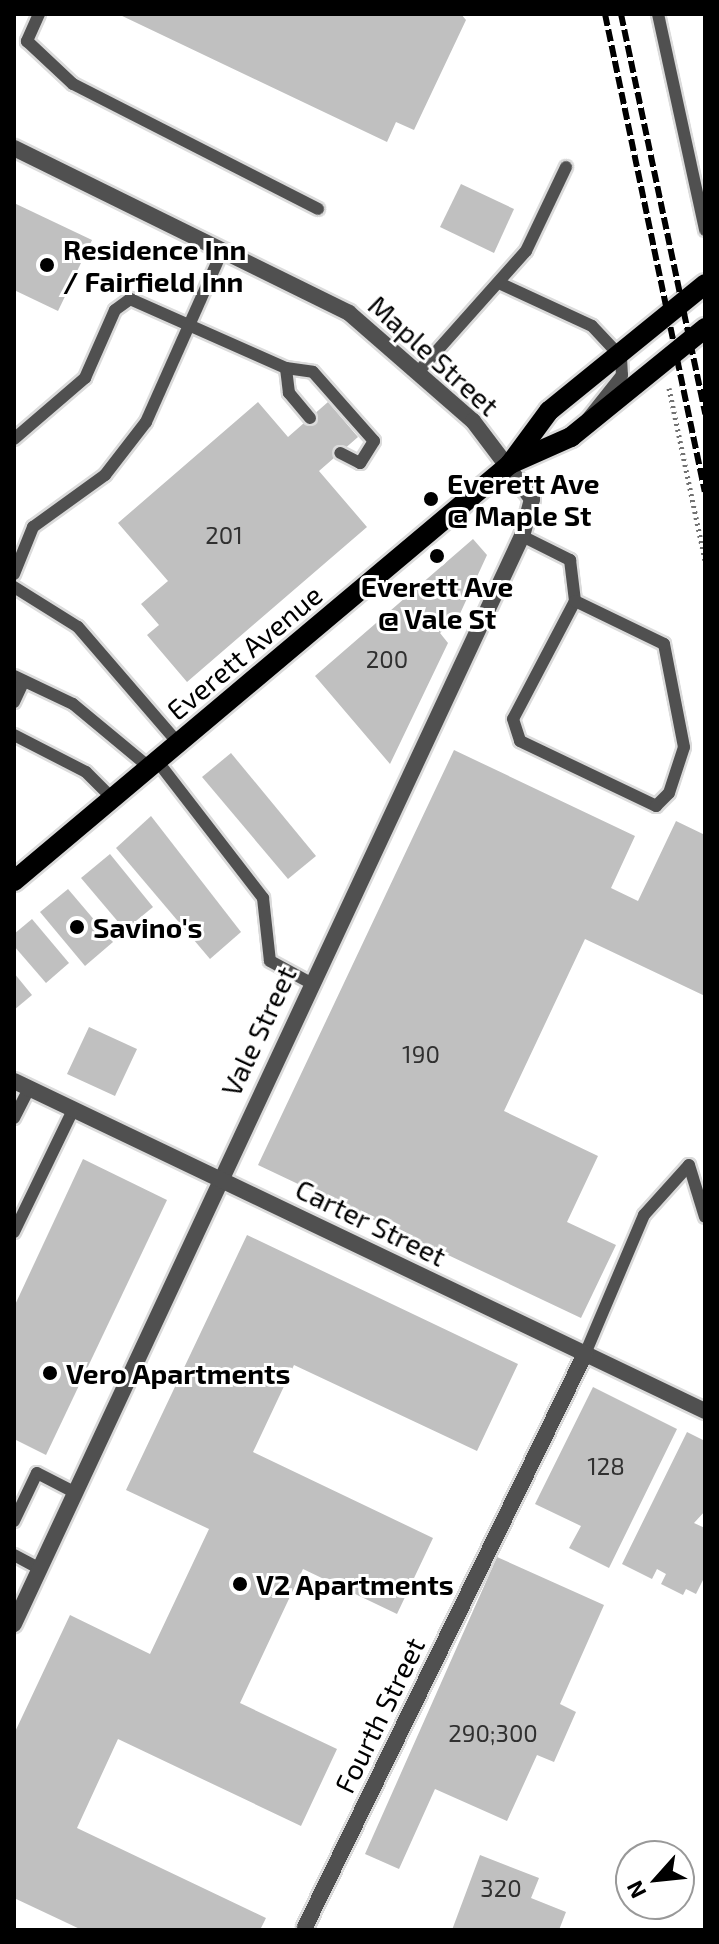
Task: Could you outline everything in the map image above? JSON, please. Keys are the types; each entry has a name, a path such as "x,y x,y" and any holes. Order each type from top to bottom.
{"main road":[{"name":"Everett Avenue","path":"510,464 538,422 705,284"},
{"name":"Everett Avenue","path":"16,874 154,765 510,464 584,427 705,328"}],"street":[{"name":"Maple Street","path":"14,148 349,313 419,371 510,464"},
{"name":"Vale Street","path":"14,1624 222,1180 309,982 522,536 532,499 510,464"},
{"name":"Carter Street","path":"21,1084 705,1411"},
{"name":"Fourth Street","path":"305,1927 585,1354"}],"lane":[{"path":"39,14 27,41 73,84 318,209"},
{"path":"658,14 705,230"},
{"path":"419,371 526,251 566,167"},
{"path":"14,574 33,527 105,475 146,422 223,249"},
{"path":"499,283 592,326 618,353 622,375 584,427"},
{"path":"14,439 85,378 115,310 130,299 286,368 313,372 374,441 360,463 340,453"},
{"path":"286,368 289,393 310,418"},
{"path":"522,536 570,560 575,601 513,719 520,741 656,806 669,793 684,747 664,644 575,601"},
{"path":"14,587 78,627 179,744"},
{"path":"14,702 19,678 73,704 154,765 263,898 270,961 309,982"},
{"path":"14,735 86,772 113,799"},
{"path":"14,1118 21,1084"},
{"path":"14,1232 73,1110"},
{"path":"585,1354 644,1215 689,1165 705,1217"},
{"path":"14,1521 37,1473 76,1493"},
{"path":"14,1555 40,1569"}],"path":[{"path":"666,378 705,560"}],"building":[{"path":"118,14 461,14 466,20 414,130 396,122 387,142"},
{"path":"461,184 514,209 494,253 440,227"},
{"name":"Residence Inn / Fairfield Inn","path":"14,203 92,240 58,311 14,290"},
{"path":"258,402 288,437 328,402 358,437 319,471 367,527 187,682 147,635 159,625 141,604 168,581 118,523"},
{"path":"473,539 487,555 458,618 440,633 448,643 390,764 315,676"},
{"path":"454,750 635,836 611,888 638,901 676,821 705,835 705,996 585,939 504,1111 598,1156 567,1222 616,1245 581,1318 258,1165"},
{"path":"231,753 316,856 288,879 202,777"},
{"path":"151,816 241,932 210,959 116,848"},
{"path":"110,854 153,907 125,930 81,878"},
{"name":"Savino's","path":"68,889 113,942 85,966 40,912"},
{"path":"32,919 69,963 46,983 14,946 14,934"},
{"path":"14,973 32,995 14,1010"},
{"path":"89,1027 137,1049 115,1096 67,1074"},
{"name":"Vero Apartments","path":"83,1159 167,1200 46,1455 14,1439 14,1307"},
{"name":"V2 Apartments","path":"247,1235 518,1364 477,1451 294,1365 253,1452 433,1538 397,1614 303,1569 240,1703 337,1749 301,1826 118,1739 77,1828 266,1918 260,1930 82,1930 14,1898 14,1734 70,1615 150,1654 209,1529 126,1490"},
{"path":"593,1387 677,1429 609,1568 569,1548 581,1526 535,1504"},
{"path":"687,1432 705,1441 705,1511 694,1523 705,1528 705,1576 696,1594 686,1589 683,1595 661,1584 666,1574 657,1569 652,1579 622,1564"},
{"path":"497,1557 604,1605 560,1704 576,1712 554,1762 537,1755 507,1821 435,1789 399,1869 365,1854"},
{"path":"480,1855 539,1878 531,1898 566,1912 559,1930 452,1930"}],"railway":[{"path":"605,14 705,492"},
{"path":"621,14 705,414"}],"place":[{"name":"Residence Inn / Fairfield Inn","path":"47,265"},
{"name":"Everett Ave @ Maple St","path":"431,499"},
{"name":"Everett Ave @ Vale St","path":"437,556"},
{"name":"Savino's","path":"77,927"},
{"name":"Vero Apartments","path":"50,1373"},
{"name":"V2 Apartments","path":"240,1584"}]}
